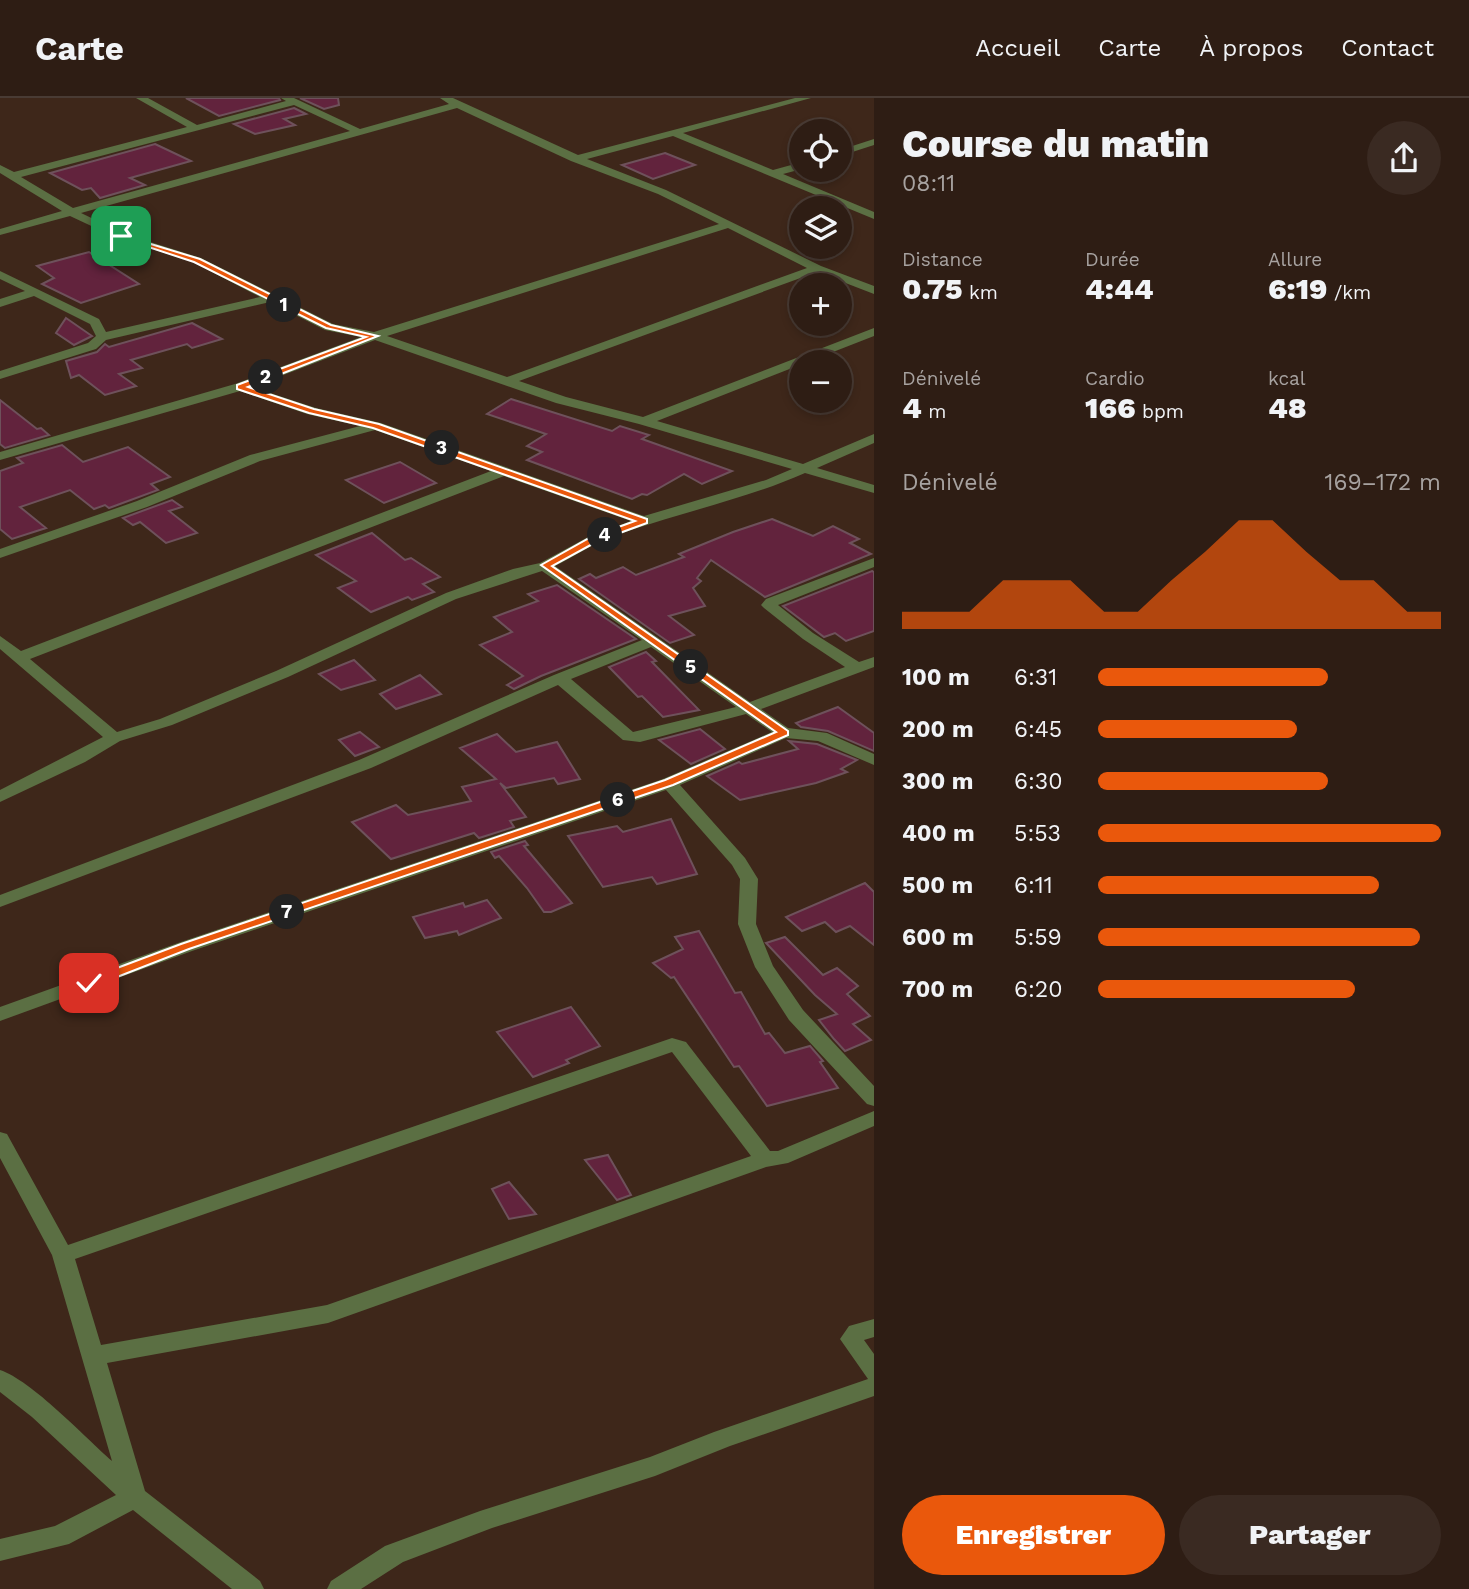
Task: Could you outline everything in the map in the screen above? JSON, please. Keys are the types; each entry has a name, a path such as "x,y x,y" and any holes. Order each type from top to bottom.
{"street":[{"path":"141,98 194,127"},
{"path":"444,98 575,159 662,192 817,268 874,290"},
{"path":"575,159 806,98"},
{"path":"15,175 290,100 359,132"},
{"path":"0,232 459,104"},
{"path":"676,134 776,173 874,216"},
{"path":"852,150 871,145"},
{"path":"0,167 71,212 121,236 197,261 329,327 374,336 561,400 644,421 874,489"},
{"path":"776,173 789,169"},
{"path":"0,456 240,387 374,336 730,224"},
{"path":"509,381 817,268"},
{"path":"0,274 32,293 95,322 102,337"},
{"path":"0,303 32,293"},
{"path":"0,374 92,346 102,337 270,298"},
{"path":"644,421 874,332"},
{"path":"240,387 312,411 376,426 644,521"},
{"path":"0,554 142,504 255,458 376,426"},
{"path":"0,797 114,738 166,722 282,674 451,596 545,565 595,539 644,521 771,483 874,438"},
{"path":"20,657 505,471"},
{"path":"857,668 769,605 771,601 830,581 874,562"},
{"path":"545,565 784,733"},
{"path":"0,641 114,738"},
{"path":"0,901 365,764 560,678 654,641"},
{"path":"560,678 629,737 640,737 747,709 874,662"},
{"path":"0,1014 185,947 669,783 784,733 821,736 874,761"},
{"path":"669,783 739,862 749,878 747,924 764,967 796,1015 874,1099"},
{"path":"63,1255 672,1045 679,1047 765,1159"},
{"path":"93,1356 328,1314 765,1159 781,1158 874,1118"},
{"path":"0,1139 63,1255 135,1497"},
{"path":"874,1328 857,1332 851,1339 874,1372"},
{"path":"0,1379 40,1409 135,1497 251,1589"},
{"path":"340,1589 394,1554 489,1518 655,1466 757,1426 874,1387"},
{"path":"0,1549 47,1541 135,1497"}],"building":[{"path":"186,98 279,98 280,100 219,116"},
{"path":"300,98 338,98 339,105 324,109"},
{"path":"294,108 306,114 284,119 295,125 255,134 234,124"},
{"path":"155,144 191,161 130,178 145,185 100,198 91,188 82,190 50,173"},
{"path":"665,153 695,165 653,179 622,165"},
{"path":"89,252 139,284 81,303 42,284 54,278 37,266"},
{"path":"66,318 92,336 74,345 56,333"},
{"path":"192,323 222,339 192,348 187,344 131,360 142,368 119,374 136,386 105,395 79,375 71,378 66,361 97,352 105,344 109,347"},
{"path":"511,399 612,431 620,426 649,435 642,439 732,471 702,484 684,474 647,495 642,494 632,499 527,460 542,452 527,446 546,434 487,414"},
{"path":"0,400 49,435 5,448 0,444"},
{"path":"62,445 83,462 128,447 170,477 151,484 158,490 109,508 105,505 94,509 70,490 20,507 46,528 12,539 0,529 0,471 23,463 17,458"},
{"path":"400,462 436,483 384,503 346,480"},
{"path":"172,500 182,507 169,511 197,533 166,543 140,522 133,525 123,518"},
{"path":"772,519 813,536 833,526 859,539 850,543 871,554 765,597 711,560 697,578 701,581 693,588 705,606 669,616 694,635 670,643 579,579 590,574 596,578 623,567 636,575 684,557 679,554"},
{"path":"372,533 405,560 411,558 440,577 423,584 434,592 412,600 408,597 371,612 338,588 356,581 316,555"},
{"path":"872,571 874,631 846,641 835,633 824,637 783,606"},
{"path":"557,585 636,639 514,689 507,685 523,676 480,645 512,632 494,617 538,601 528,594"},
{"path":"646,652 656,661 652,662 699,710 663,717 642,696 638,697 609,667"},
{"path":"354,660 375,680 341,690 319,674"},
{"path":"420,675 441,694 396,709 380,694"},
{"path":"838,707 874,733 874,751 828,731 801,727 796,723"},
{"path":"700,729 725,749 691,764 659,740"},
{"path":"360,732 379,747 355,756 339,740"},
{"path":"497,734 516,752 557,742 580,779 558,784 554,778 506,788 500,783 526,817 510,821 514,827 479,838 474,833 391,859 352,822 396,805 408,815 471,801 462,787 496,779 460,748"},
{"path":"789,741 817,744 857,760 841,769 847,772 816,783 740,800 707,776 739,762 742,764 798,749"},
{"path":"671,819 697,874 657,884 652,877 603,887 568,836 617,826 623,832"},
{"path":"525,841 528,845 524,846 572,903 551,912 544,912 499,856 495,858 491,852"},
{"path":"865,883 874,892 874,945 850,926 836,932 825,922 802,931 786,917"},
{"path":"487,900 501,918 459,935 457,931 425,938 413,917 463,903 465,907"},
{"path":"699,931 735,993 741,992 765,1034 769,1033 785,1053 810,1046 823,1061 820,1062 838,1088 767,1106 739,1066 734,1067 674,977 671,978 653,963 683,949 675,937"},
{"path":"785,937 823,975 837,968 858,986 847,994 870,1016 853,1024 871,1040 845,1051 834,1039 819,1020 837,1014 815,995 766,943"},
{"path":"571,1007 600,1046 566,1060 569,1063 533,1077 497,1032"},
{"path":"608,1155 631,1195 617,1200 585,1160"},
{"path":"509,1182 536,1214 509,1219 492,1189"}],"route":[{"path":"89,983 185,947 669,783 784,733 545,565 595,539 644,521 376,426 312,411 240,387 374,336 329,327 197,261 121,236"}]}
